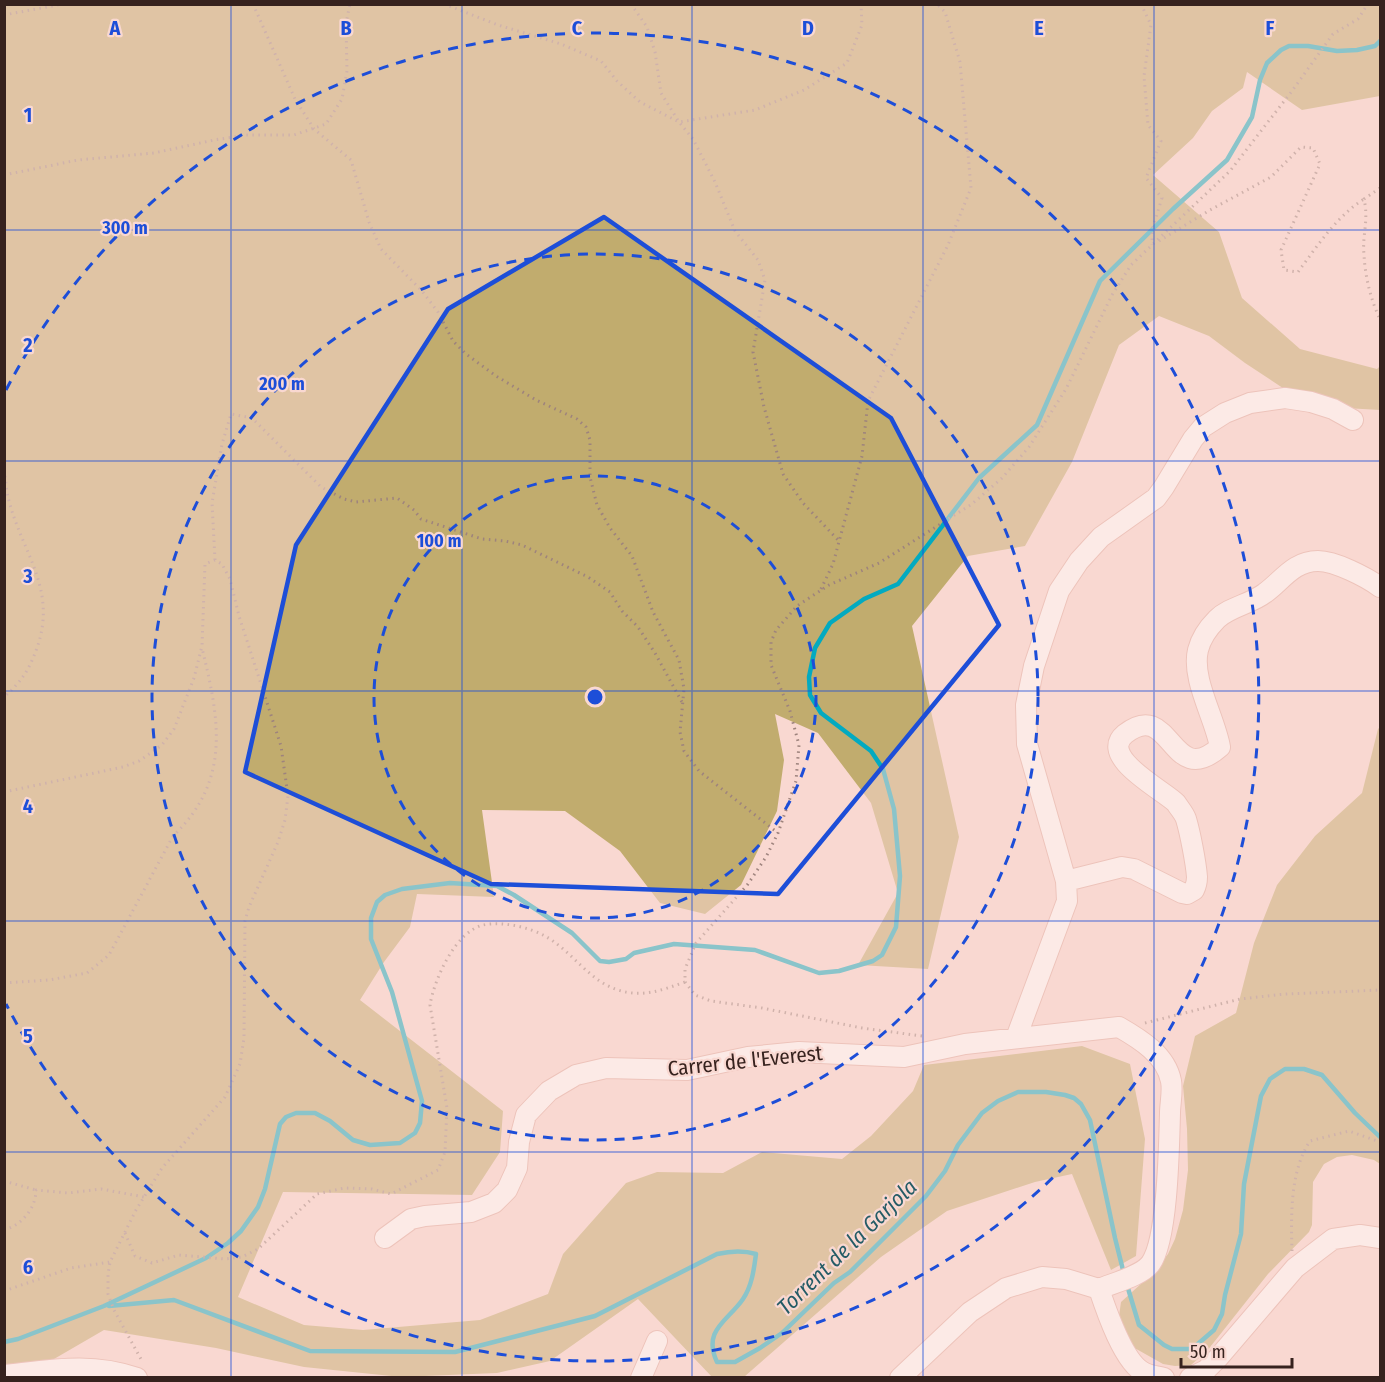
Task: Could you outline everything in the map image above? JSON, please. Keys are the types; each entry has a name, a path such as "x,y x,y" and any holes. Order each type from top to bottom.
{"street":[{"path":"1016,1038 1067,901 1066,881 1027,744 1026,705 1034,666 1059,591 1079,561 1101,537 1156,498 1193,439 1203,428 1225,413 1250,403 1285,399 1311,402 1333,409 1353,420"},
{"path":"1066,881 1122,867 1134,869 1182,893 1187,894 1194,890 1197,878 1185,817 1174,801 1129,767 1120,753 1119,744 1123,736 1137,727 1156,726 1184,756 1194,760 1209,757 1220,747 1199,678 1198,652 1205,633 1218,617 1265,593 1282,576 1302,564 1316,561 1329,562 1380,587"},
{"path":"900,1377 970,1312 1006,1288 1042,1277 1066,1279 1099,1289 1135,1275 1151,1263 1160,1239 1168,1178 1171,1082 1154,1052 1137,1037 1119,1027"},
{"name":"Carrer de l'Everest","path":"386,1238 411,1219 471,1212 494,1203 507,1190 517,1168 519,1142 526,1115 549,1091 576,1075 606,1068 687,1070 748,1057 799,1052 904,1057 965,1044 1119,1027"},
{"path":"1190,1377 1206,1370 1295,1268 1333,1239 1360,1235 1380,1238"},
{"path":"1099,1289 1113,1330 1127,1354 1143,1373 1164,1377"},
{"path":"641,1377 657,1341"},
{"path":"4,1375 76,1368 141,1374"}],"path":[{"path":"4,15 63,4"},
{"path":"253,4 295,99 315,129 351,160 369,222 381,249 422,291 438,312 453,341 466,354 496,376 536,400 577,419 586,427 590,440 590,477 597,504 610,528 632,556 653,612 679,660 684,689 680,732 684,751 699,771 778,833"},
{"path":"4,175 78,160 154,153 246,135 294,135 326,124 342,99 347,71 346,23 350,4"},
{"path":"444,4 498,26 561,44 601,61 616,81 640,102 679,122 755,110 804,90 847,63 862,25 861,4"},
{"path":"631,4 647,27 655,52 661,93 693,139 715,182 735,231 758,260 765,280 753,352 764,407 783,474 803,503 839,541"},
{"path":"820,591 833,564 862,456 868,400 948,245 971,188 960,62 945,12 937,4"},
{"path":"1141,4 1150,25 1144,76 1148,125 1161,141 1146,178 1162,198 1152,230 1152,245"},
{"path":"932,1038 711,1001 695,995 685,982 685,969 696,943 748,884 766,857 778,833 796,781 799,745 790,711 771,665 771,642 776,630 797,606 820,591 879,563 972,504 1002,478 1029,447 1066,389 1118,285 1131,265 1230,171 1292,91 1333,33 1358,19 1368,4"},
{"path":"1152,245 1271,177 1301,147 1313,148 1320,164 1281,250 1284,270 1298,272 1349,209 1380,188"},
{"path":"1364,199 1368,215 1364,255 1375,308 1380,319"},
{"path":"215,560 212,503 222,444 231,414 252,418 321,487 344,499 356,502 397,498 414,510 421,519 482,539 522,545 588,577 610,592 622,611 638,627 683,704"},
{"path":"4,470 8,498 38,576 44,604 43,630 30,669 20,683 4,697"},
{"path":"4,792 123,767 139,761 162,745 174,729 194,678 202,646 205,564 215,560"},
{"path":"141,1374 139,1354 114,1310 108,1293 110,1262 162,1168 225,1097 240,1064 244,1038 245,921 278,842 285,820 288,796 281,746 239,616 230,579 222,564 215,560"},
{"path":"4,983 49,980 87,973 109,955 173,836 188,822 205,796 215,762 217,733 215,704 202,646"},
{"path":"125,1232 135,1256 152,1263 179,1255 225,1259 242,1257 258,1249 316,1194 344,1188 372,1189 391,1194 438,1170 445,1152 447,1108 430,1005 431,995 451,954 464,936 483,926 527,927 547,937 603,983 618,990 635,994 653,994 685,982"},
{"path":"1119,1027 1142,1024 1240,999 1285,994 1380,990"},
{"path":"1295,1268 1292,1250 1292,1218 1301,1154 1310,1141 1349,1131 1380,1142"},
{"path":"4,1181 36,1190 68,1193 101,1189 144,1197"},
{"path":"4,1230 12,1228 30,1211 36,1200 36,1190"},
{"path":"4,1291 71,1268 110,1262"}],"highlighted area":[{"path":"604,217 891,418 999,625 778,894 491,884 245,772 296,545 448,309"}],"shaded area":[{"path":"5,5 1380,5 1380,96 1302,110 1247,72 1243,88 1212,111 1193,138 1153,175 1219,232 1242,298 1300,349 1377,369 1380,366 1380,410 1310,406 1209,336 1159,316 1119,345 1072,462 1025,546 968,556 912,626 959,837 928,969 858,965 898,893 871,803 818,733 775,714 784,760 777,811 741,885 705,914 660,903 620,851 565,811 482,810 494,897 417,894 410,927 360,1000 503,1111 500,1152 472,1195 283,1192 238,1297 304,1325 363,1330 480,1320 548,1294 563,1254 626,1183 657,1172 723,1173 762,1152 842,1159 871,1136 913,1091 924,1065 1082,1046 1130,1064 1145,1139 1136,1256 1111,1270 1072,1174 1035,1182 947,1211 881,1257 744,1377 712,1377 638,1299 550,1361 497,1373 401,1377 304,1367 216,1348 104,1330 23,1377 5,1378"},
{"path":"1380,727 1380,1164 1374,1160 1352,1155 1337,1157 1324,1164 1313,1182 1312,1225 1309,1232 1268,1274 1207,1351 1191,1365 1163,1364 1131,1346 1119,1316 1121,1302 1154,1272 1168,1254 1183,1210 1188,1170 1183,1086 1195,1036 1236,1013 1254,943 1277,885 1315,836 1362,793"}],"waterway":[{"path":"4,1342 18,1339 104,1306 206,1258 228,1243 241,1231 258,1207 265,1189 280,1124 286,1117 296,1113 315,1113 330,1121 353,1140 370,1145 400,1143 415,1133 420,1123 422,1101 392,992 371,939 371,918 377,902 385,895 402,889 450,883 497,886 572,933 600,961 626,959 634,953 674,944 755,950 819,973 839,971 873,961 882,955 896,927 900,876 894,809 883,769 871,751 821,713 810,695 809,677 815,648 830,623 864,599 898,584 979,478 1037,425 1100,281 1227,160 1252,117 1260,80 1267,63 1289,46 1308,46 1337,51 1357,50 1375,46 1380,41"},
{"name":"Torrent de la Garjola","path":"1127,1285 1139,1325 1164,1345 1172,1349 1192,1349 1214,1330 1222,1314 1241,1234 1244,1184 1261,1096 1270,1079 1285,1069 1304,1069 1322,1075 1355,1113 1380,1137"},
{"name":"Torrent de la Garjola","path":"109,1306 174,1300 310,1351 455,1352 595,1316 717,1254 746,1252 756,1254 749,1289 719,1327 713,1342 717,1362 735,1362 782,1333 834,1283 850,1272 926,1196 945,1171 958,1145 982,1113 998,1101 1018,1092 1065,1095 1081,1104 1090,1120 1124,1274"}]}
